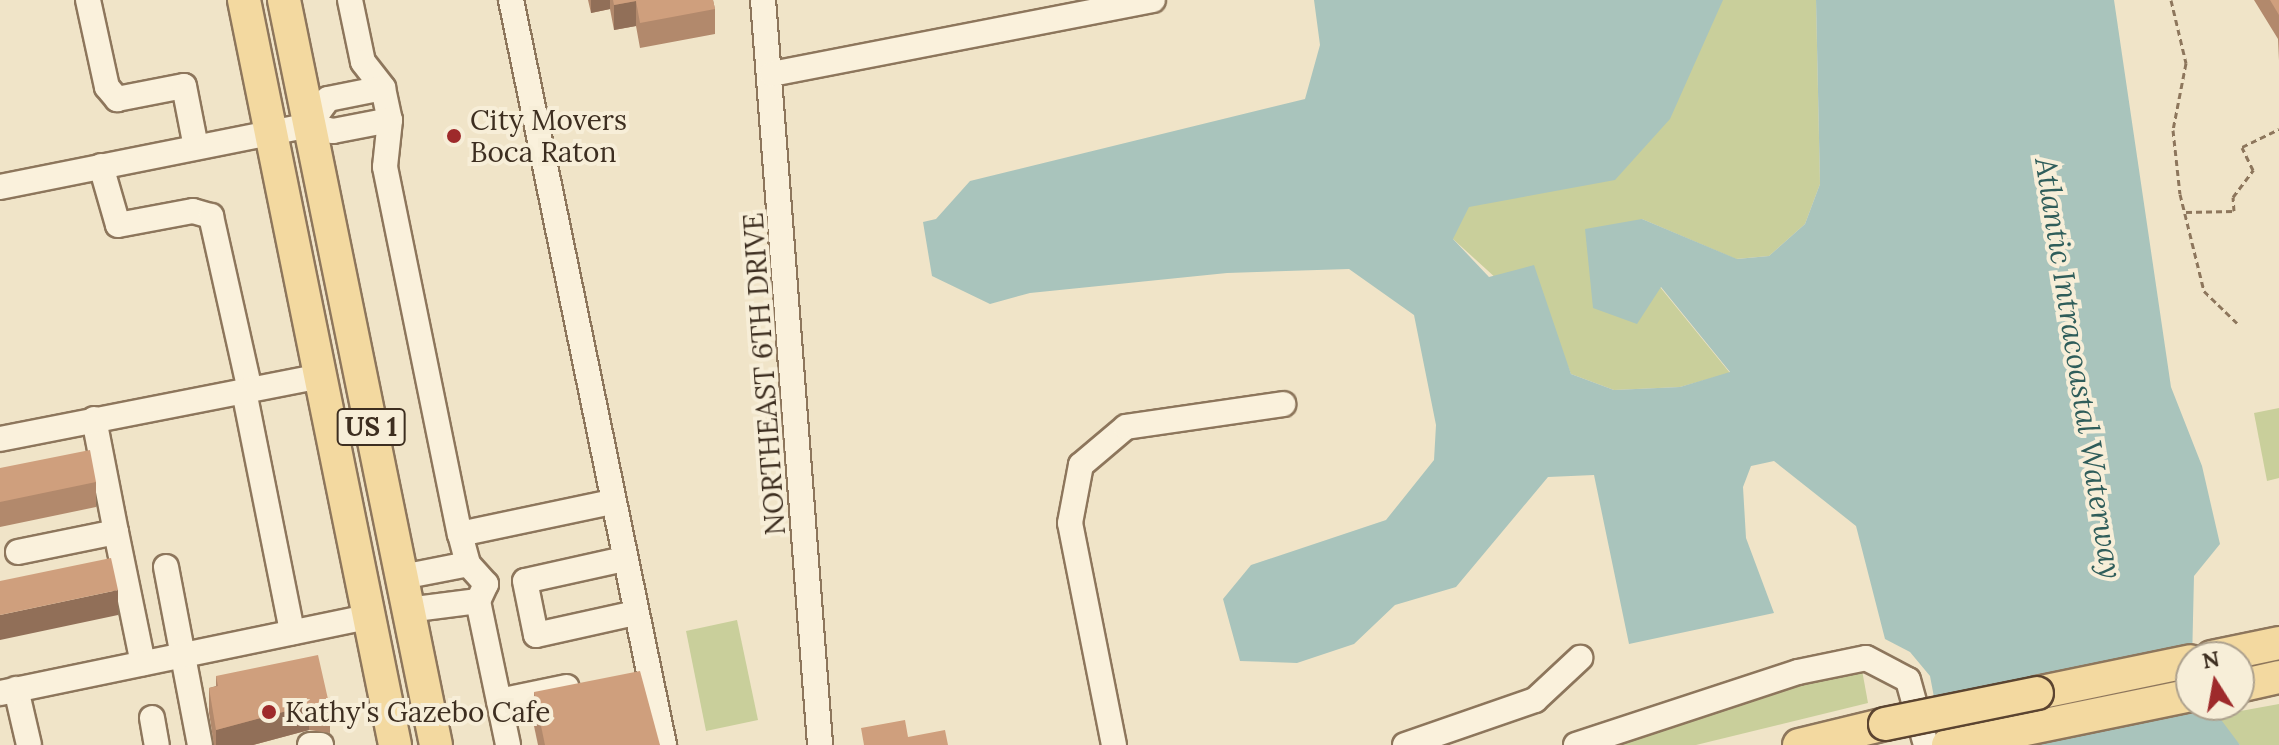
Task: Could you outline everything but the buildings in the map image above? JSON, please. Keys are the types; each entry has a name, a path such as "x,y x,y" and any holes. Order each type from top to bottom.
{"main road":[{"name":"US 1","path":"244,0 395,745"},
{"name":"US 1","path":"284,0 436,745"},
{"path":"357,548 378,590 408,610"},
{"path":"371,616 389,627 422,679"},
{"path":"2255,648 2279,643"},
{"path":"1799,745 1885,724 2175,664"},
{"path":"2255,682 2279,677"},
{"path":"1948,745 2175,698"}],"street":[{"path":"88,0 107,87 117,99 184,86 196,147"},
{"path":"350,0 363,62 383,88 390,120 385,167 460,534 468,564 485,578 478,601 508,745"},
{"path":"511,0 664,745"},
{"name":"NORTHEAST 6TH DRIVE","path":"763,0 772,74 820,745"},
{"path":"772,74 1153,0"},
{"path":"309,125 328,99 383,88"},
{"path":"0,187 309,125 333,131 390,120"},
{"path":"101,166 118,225 193,211 211,216 292,632"},
{"path":"0,439 321,376"},
{"path":"1114,745 1070,523 1081,465 1126,427 1283,404"},
{"path":"94,419 143,663"},
{"path":"460,534 612,502"},
{"path":"18,552 116,532"},
{"path":"624,559 525,581 533,621 536,635 635,613"},
{"path":"402,577 468,564"},
{"path":"166,567 200,745"},
{"path":"408,610 478,601"},
{"path":"29,745 8,691 371,616"},
{"path":"1405,745 1535,700 1580,658"},
{"path":"1576,745 1798,672 1866,658 1908,680 1926,745"},
{"path":"620,677 648,672"},
{"path":"499,701 592,683"},
{"path":"152,718 157,745"},
{"path":"310,745 321,745"}],"path":[{"path":"2171,0 2186,63 2173,130 2186,212 2204,291 2237,323"},
{"path":"2186,212 2234,211 2233,197 2253,170 2242,147 2279,129"}],"green space":[{"path":"1399,0 1816,0 1820,184 1805,224 1769,256 1736,259 1642,219 1660,287 1730,373 1680,387 1614,390 1571,374 1553,330 1453,239"},
{"path":"2279,408 2279,478 2267,481 2254,413"},
{"path":"737,620 758,720 706,731 686,631"},
{"path":"1852,669 1862,670 1868,703 1696,745 1618,745"},
{"path":"2279,704 2279,745 2240,745 2218,721 2255,721 2255,708"}],"water":[{"name":"Atlantic Intracoastal Waterway","path":"1314,0 1723,0 1670,119 1615,180 1469,207 1453,239 1489,277 1534,265 1571,374 1614,390 1680,387 1730,372 1661,287 1637,324 1593,308 1585,229 1642,219 1737,259 1769,256 1805,224 1820,184 1816,0 2114,0 2171,387 2202,466 2220,544 2194,576 2192,641 2175,641 2175,721 2222,721 2240,745 1943,745 1930,676 1910,652 1885,639 1856,526 1774,461 1751,466 1743,487 1746,538 1774,613 1629,644 1594,475 1548,477 1456,587 1395,605 1354,644 1297,663 1240,661 1223,599 1251,565 1386,520 1434,460 1436,425 1414,315 1349,269 1227,273 1030,293 990,304 932,276 923,222 936,219 970,181 1305,99 1320,45"}],"place":[{"name":"City Movers Boca Raton","path":"454,136"},
{"name":"Kathy's Gazebo Cafe","path":"269,712"}]}
